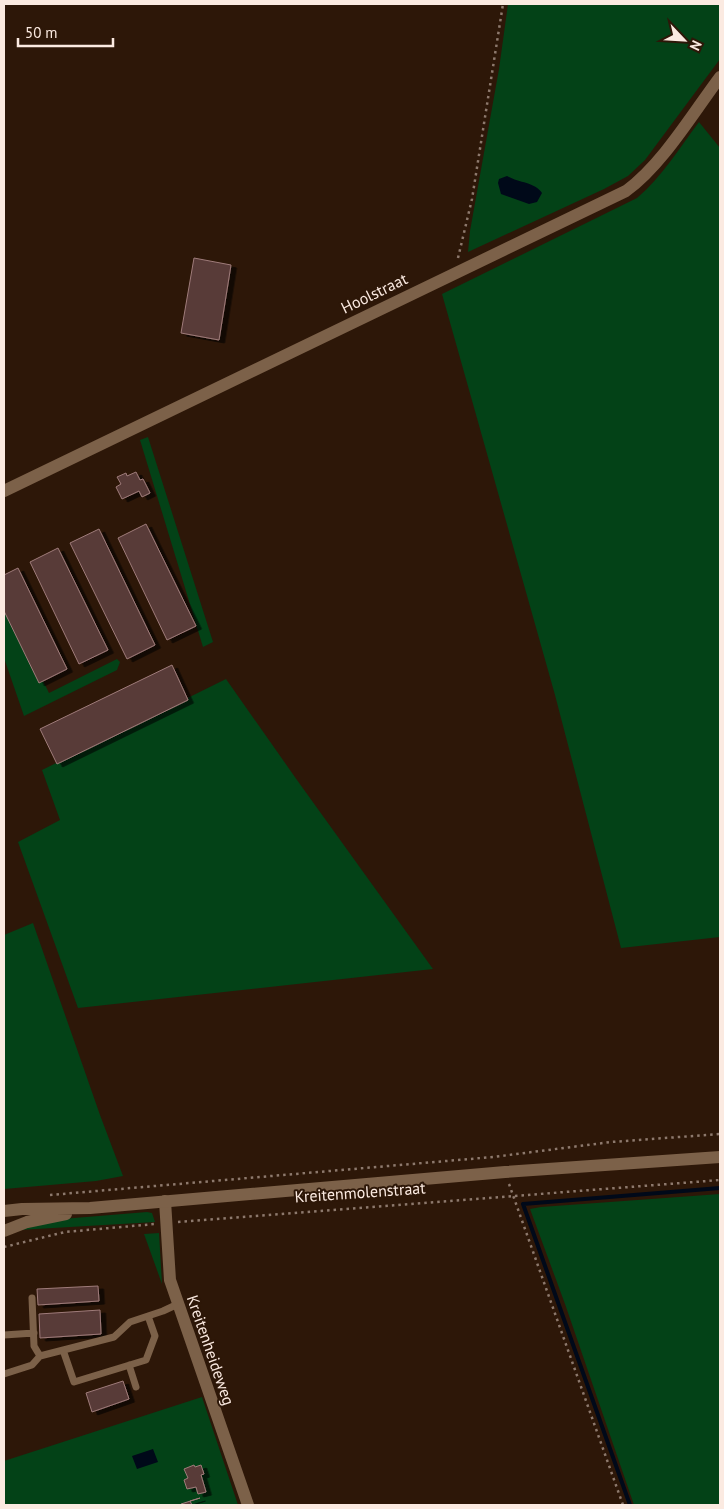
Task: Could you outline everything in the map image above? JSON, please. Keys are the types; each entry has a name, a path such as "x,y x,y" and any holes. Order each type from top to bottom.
{"street":[{"name":"Hoolstraat","path":"4,491 626,191 641,180 656,164 720,77"},
{"name":"Kreitenmolenstraat","path":"4,1211 90,1208 505,1172 720,1157"},
{"name":"Kreitenheideweg","path":"164,1201 170,1280 248,1505"},
{"name":"Kreitenmolenstraat","path":"4,1231 27,1222 90,1208"}],"lane":[{"path":"32,1298 34,1346 40,1356"},
{"path":"4,1374 32,1365 40,1356 114,1337 130,1322 178,1304"},
{"path":"63,1350 74,1382 146,1360 155,1336 148,1316"},
{"path":"4,1335 34,1333"},
{"path":"130,1365 136,1387"}],"path":[{"path":"461,269 458,262 472,199 503,4"},
{"name":"Kreitenmolenstraat","path":"57,1194 493,1157 611,1142 720,1134"},
{"path":"505,1172 623,1505"},
{"name":"Kreitenmolenstraat","path":"4,1246 66,1232 720,1180"}],"green space":[{"path":"508,4 720,4 720,59 645,160 628,176 468,252 470,231 499,69"},
{"path":"699,122 720,148 720,937 621,948 555,695 442,294 637,198 663,171"},
{"path":"148,437 213,642 203,647 140,440"},
{"path":"4,601 49,693 117,659 120,662 117,670 24,716 4,658"},
{"path":"226,679 433,969 78,1008 18,842 60,820 42,770"},
{"path":"33,923 123,1176 96,1181 4,1189 4,935"},
{"path":"720,1194 720,1505 634,1505 565,1304 530,1209"},
{"path":"152,1213 155,1222 19,1230 62,1219"},
{"path":"159,1233 162,1284 144,1234"},
{"path":"202,1397 238,1505 4,1505 4,1461"}],"water":[{"path":"507,176 539,189 542,193 537,202 529,204 501,194 498,183 499,179"},
{"path":"153,1449 158,1462 137,1469 132,1456"}],"building":[{"path":"194,258 231,265 219,340 181,333"},
{"path":"136,472 140,480 143,479 150,493 142,497 139,491 122,499 116,487 121,484 117,477 126,473 127,476"},
{"path":"146,524 196,626 167,640 118,538"},
{"path":"99,529 155,645 127,659 70,543"},
{"path":"58,548 108,650 79,664 30,562"},
{"path":"18,568 67,669 39,683 4,611 4,575"},
{"path":"172,665 188,700 57,764 40,729"},
{"path":"98,1286 99,1301 38,1305 37,1289"},
{"path":"100,1310 101,1334 40,1338 39,1314"},
{"path":"123,1381 129,1399 92,1412 86,1393"},
{"path":"194,1465 195,1467 201,1465 204,1474 201,1475 206,1492 198,1494 196,1487 187,1489 184,1480 188,1478 184,1469"},
{"path":"190,1501 192,1505 181,1504"}],"waterway":[{"path":"630,1505 523,1204 720,1188"}]}
